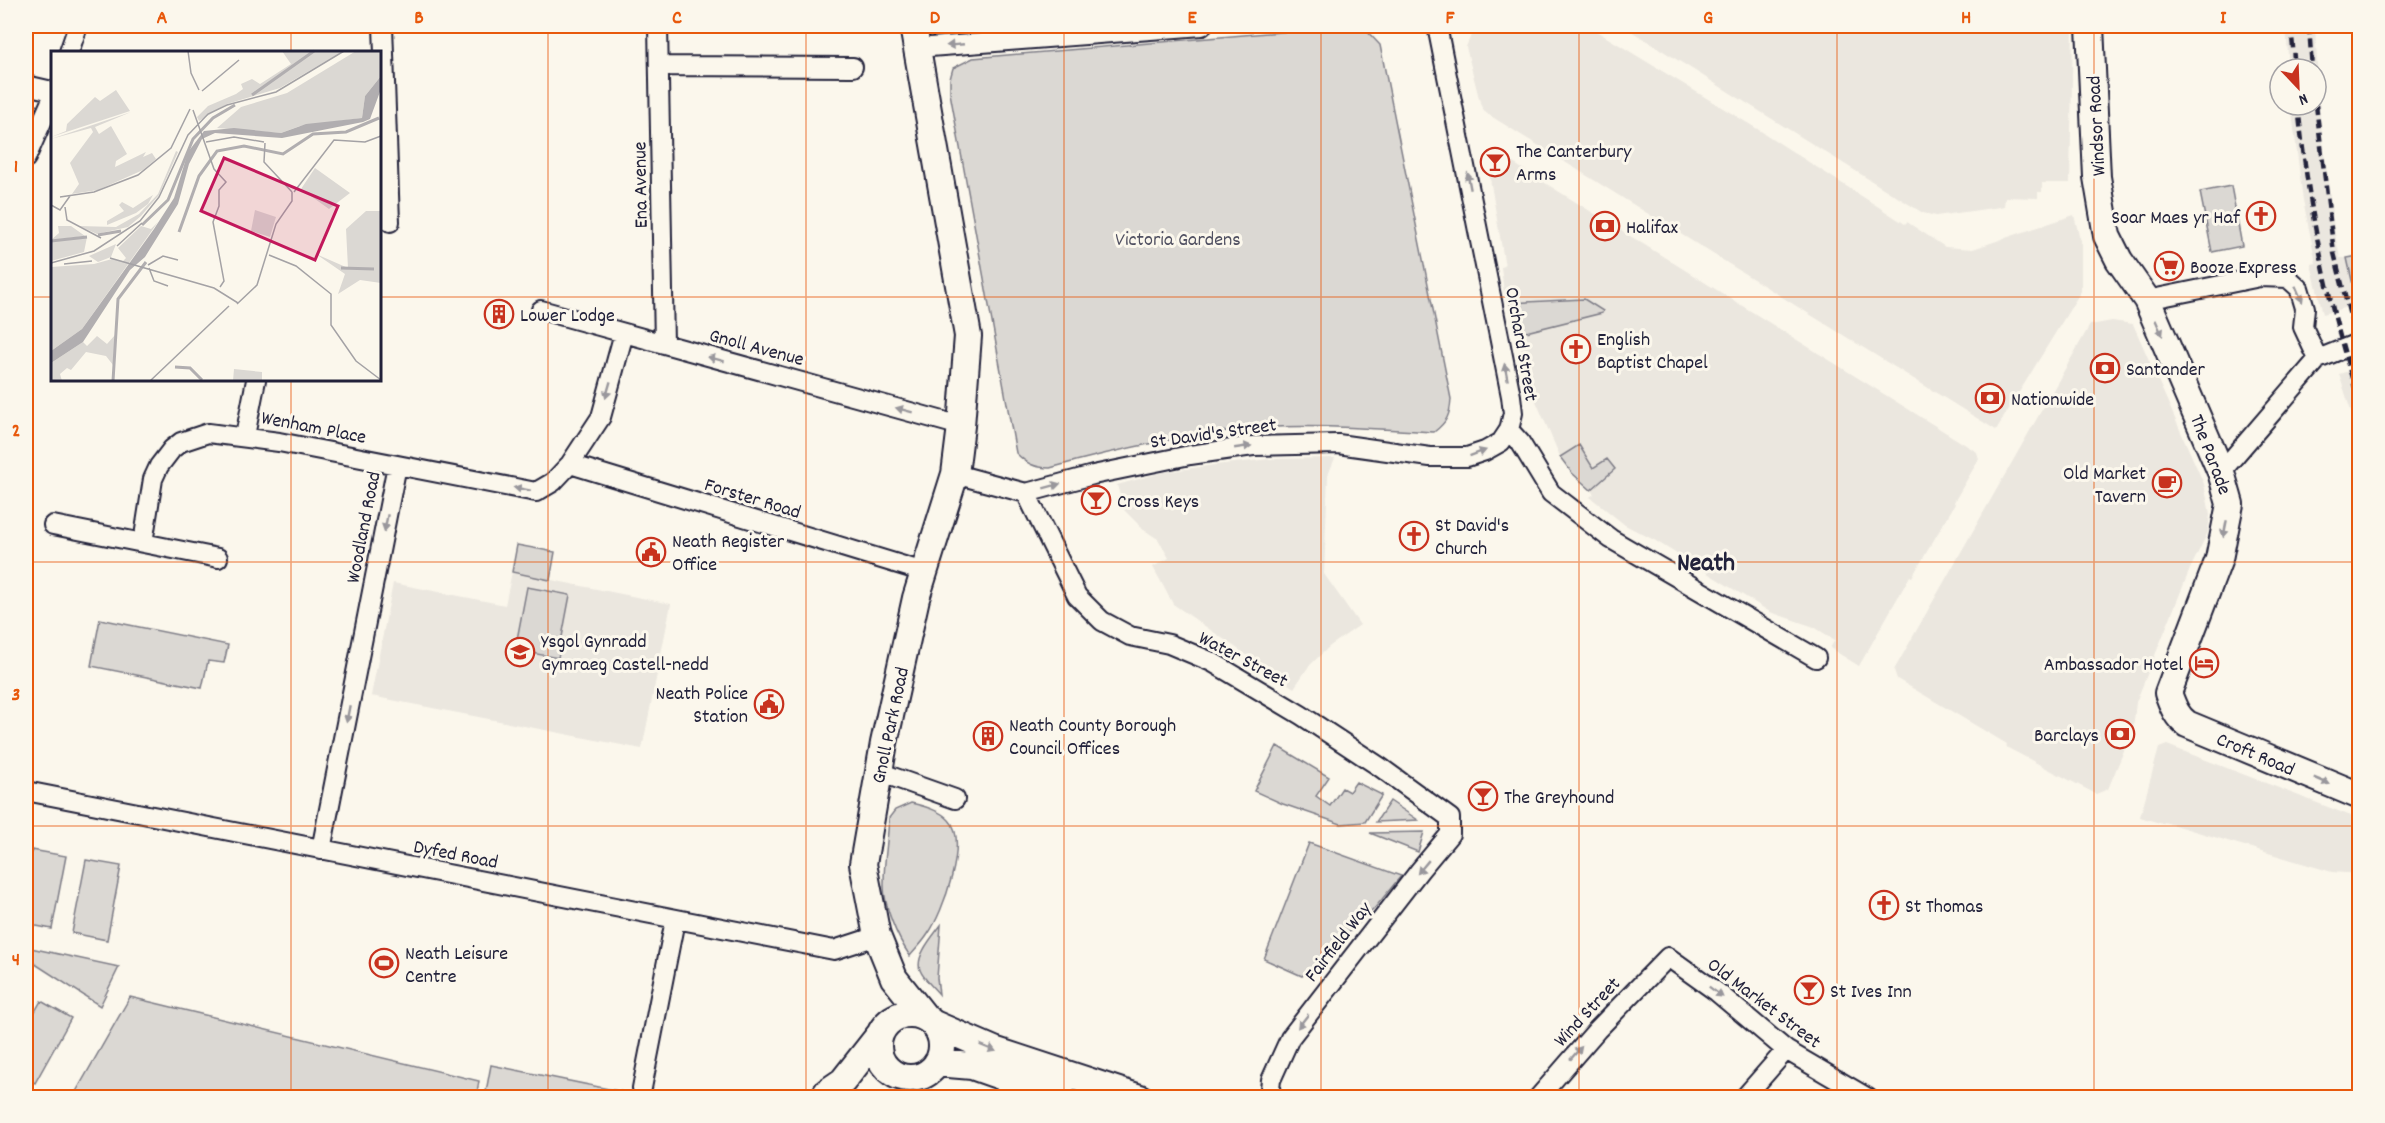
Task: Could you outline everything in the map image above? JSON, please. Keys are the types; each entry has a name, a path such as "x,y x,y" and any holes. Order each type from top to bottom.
{"main road":[{"name":"Windsor Road","path":"2090,26 2099,195 2107,236 2119,260"},
{"path":"915,37 968,336 955,474"},
{"name":"The Parade","path":"2119,260 2147,300 2221,472 2230,504 2219,559 2168,693"},
{"name":"Gnoll Park Road","path":"930,1021 894,978 878,936 863,864 879,772 924,572 955,474"},
{"name":"Croft Road","path":"2168,693 2173,709 2187,724 2360,796"},
{"path":"891,1073 883,1065 877,1044 883,1029 894,978"},
{"path":"834,1089 883,1029 905,1014 915,1014 994,1050 1140,1098"},
{"path":"834,1089 891,1073 911,1078 930,1071 937,1064 942,1044 940,1033 930,1021"},
{"path":"937,1064 972,1066 1063,1098"}],"street":[{"path":"69,51 78,26"},
{"path":"383,26 385,219"},
{"name":"Ena Avenue","path":"658,26 664,344"},
{"path":"915,37 1202,26"},
{"name":"Orchard Street","path":"1437,26 1510,396 1513,413 1509,429 1520,442 1551,493 1611,539 1816,658"},
{"path":"659,66 853,67"},
{"path":"26,85 51,91"},
{"path":"26,158 51,101"},
{"path":"2147,300 2260,277 2288,278 2299,288 2305,308 2303,327 2318,359"},
{"name":"Gnoll Avenue","path":"541,310 961,426"},
{"name":"Woodland Road","path":"321,850 397,465 536,492 553,482 570,464 601,417 624,333"},
{"path":"2221,472 2318,359 2360,342"},
{"name":"Wenham Place","path":"256,381 244,436 397,465"},
{"name":"St David's Street","path":"1026,493 1093,475 1190,455 1253,446 1338,444 1430,457 1467,457 1501,442 1509,429"},
{"path":"143,543 153,479 159,466 172,449 199,435 208,433 244,436"},
{"name":"Forster Road","path":"570,464 924,572"},
{"path":"955,474 1026,493"},
{"name":"Water Street","path":"1026,493 1077,596 1102,621 1130,636 1169,644 1212,662 1301,715 1380,767 1450,818"},
{"path":"53,525 218,558"},
{"path":"879,772 955,799"},
{"name":"Dyfed Road","path":"26,793 31,792 834,950 878,936"},
{"name":"Fairfield Way","path":"1269,1098 1271,1080 1290,1038 1419,870 1450,834 1450,818"},
{"path":"642,1088 675,920"},
{"name":"Old Market Street","path":"1668,957 1717,992 1786,1050 1868,1098"},
{"name":"Wind Street","path":"1538,1098 1597,1030 1668,957"},
{"path":"1744,1098 1786,1050"}],"shaded area":[{"path":"1588,26 1945,247 1973,249 2074,215 2081,244 2081,291 1996,430 1486,113 1481,106 1466,47 1472,33 1479,28"},
{"path":"1623,26 2073,26 2070,183 2042,183 2042,192 2038,192 2038,198 2005,197 2004,206 2000,207 1936,216 1923,213"},
{"path":"2286,26 2315,26 2317,57 2288,57"},
{"path":"2293,117 2320,117 2334,229 2340,258 2347,258 2357,304 2323,314 2311,264 2316,263 2303,200"},
{"path":"1497,153 1977,452 1979,459 1954,502 1955,504 1912,577 1910,576 1859,666 1830,648 1835,640 1814,627 1770,612 1656,541 1625,525 1590,497 1594,494 1562,461 1532,392 1510,303 1515,302 1513,292 1504,293 1501,267 1505,266 1487,161 1491,154"},
{"path":"2112,321 2133,324 2204,484 2210,514 2208,532 2190,569 2136,702 2133,729 2108,789 2096,794 2006,747 2007,744 1897,679 1894,670 2090,325"},
{"path":"2360,368 2359,436 2339,374"},
{"path":"1335,458 1328,475 1324,574 1360,625 1330,646 1309,666 1294,688 1173,604 1153,567 1169,558 1158,539 1144,530 1124,510 1117,485 1164,472 1215,465 1270,459"},
{"name":"Ysgol Gynradd Gymraeg Castell-nedd","path":"512,572 671,604 642,749 371,696 393,583 505,605"},
{"path":"2167,745 2359,819 2359,874 2332,872 2164,822 2163,824 2140,817 2159,748"}],"green space":[{"name":"Victoria Gardens","path":"1351,26 1363,27 1380,45 1451,399 1449,414 1442,425 1434,432 1345,427 1256,428 1152,443 1050,468 1035,466 1023,460 1016,453 950,93 953,68 973,58"},
{"path":"2231,186 2242,246 2212,252 2200,192"},
{"path":"2358,250 2359,312 2347,258 2358,256"},
{"path":"1584,299 1603,311 1602,313 1518,334 1510,303"},
{"path":"1579,445 1593,468 1607,459 1615,469 1591,490 1572,473 1560,457"},
{"path":"517,545 555,552 550,580 512,572"},
{"path":"527,587 570,595 558,658 515,650"},
{"path":"100,619 228,645 224,663 208,661 202,688 91,666"},
{"path":"1277,746 1329,777 1316,796 1330,806 1342,788 1349,792 1356,782 1382,795 1365,822 1341,824 1283,804 1254,791"},
{"path":"1390,801 1418,820 1376,822"},
{"path":"911,803 931,809 949,820 954,830 956,844 952,877 947,894 934,924 910,956 892,921 886,901 884,882 889,818 895,810"},
{"path":"1424,832 1418,852 1370,833"},
{"path":"1309,843 1401,876 1374,909 1302,976 1264,959"},
{"path":"32,850 66,856 52,929 26,924 26,882"},
{"path":"86,860 121,866 107,940 72,933"},
{"path":"941,925 937,978 939,994 923,976 919,964 926,946"},
{"path":"26,947 119,967 100,1006 26,958"},
{"path":"130,997 479,1081 476,1097 73,1097"},
{"path":"41,1001 71,1018 35,1083 26,1078 26,1027"},
{"path":"491,1065 623,1092 626,1097 485,1097"}],"railway":[{"path":"2291,26 2294,57"},
{"path":"2309,26 2311,57"},
{"path":"2299,117 2307,181 2321,256 2338,330 2360,403"},
{"path":"2317,117 2334,253 2360,355"}],"place":[{"name":"The Canterbury Arms","path":"1495,162"},
{"name":"Soar Maes yr Haf","path":"2261,216"},
{"name":"Halifax","path":"1605,226"},
{"name":"Booze Express","path":"2169,266"},
{"name":"Lower Lodge","path":"499,314"},
{"name":"English Baptist Chapel","path":"1576,349"},
{"name":"Santander","path":"2105,368"},
{"name":"Nationwide","path":"1990,398"},
{"name":"Old Market Tavern","path":"2167,483"},
{"name":"Cross Keys","path":"1096,500"},
{"name":"St David's Church","path":"1414,536"},
{"name":"Neath Register Office","path":"651,552"},
{"name":"Ysgol Gynradd Gymraeg Castell-nedd","path":"520,652"},
{"name":"Ambassador Hotel","path":"2204,663"},
{"name":"Neath Police Station","path":"769,704"},
{"name":"Barclays","path":"2120,734"},
{"name":"Neath County Borough Council Offices","path":"988,736"},
{"name":"The Greyhound","path":"1483,796"},
{"name":"St Thomas","path":"1884,905"},
{"name":"Neath Leisure Centre","path":"384,963"},
{"name":"St Ives Inn","path":"1809,990"}],"district":[{"name":"Neath","path":"1706,561"}]}
